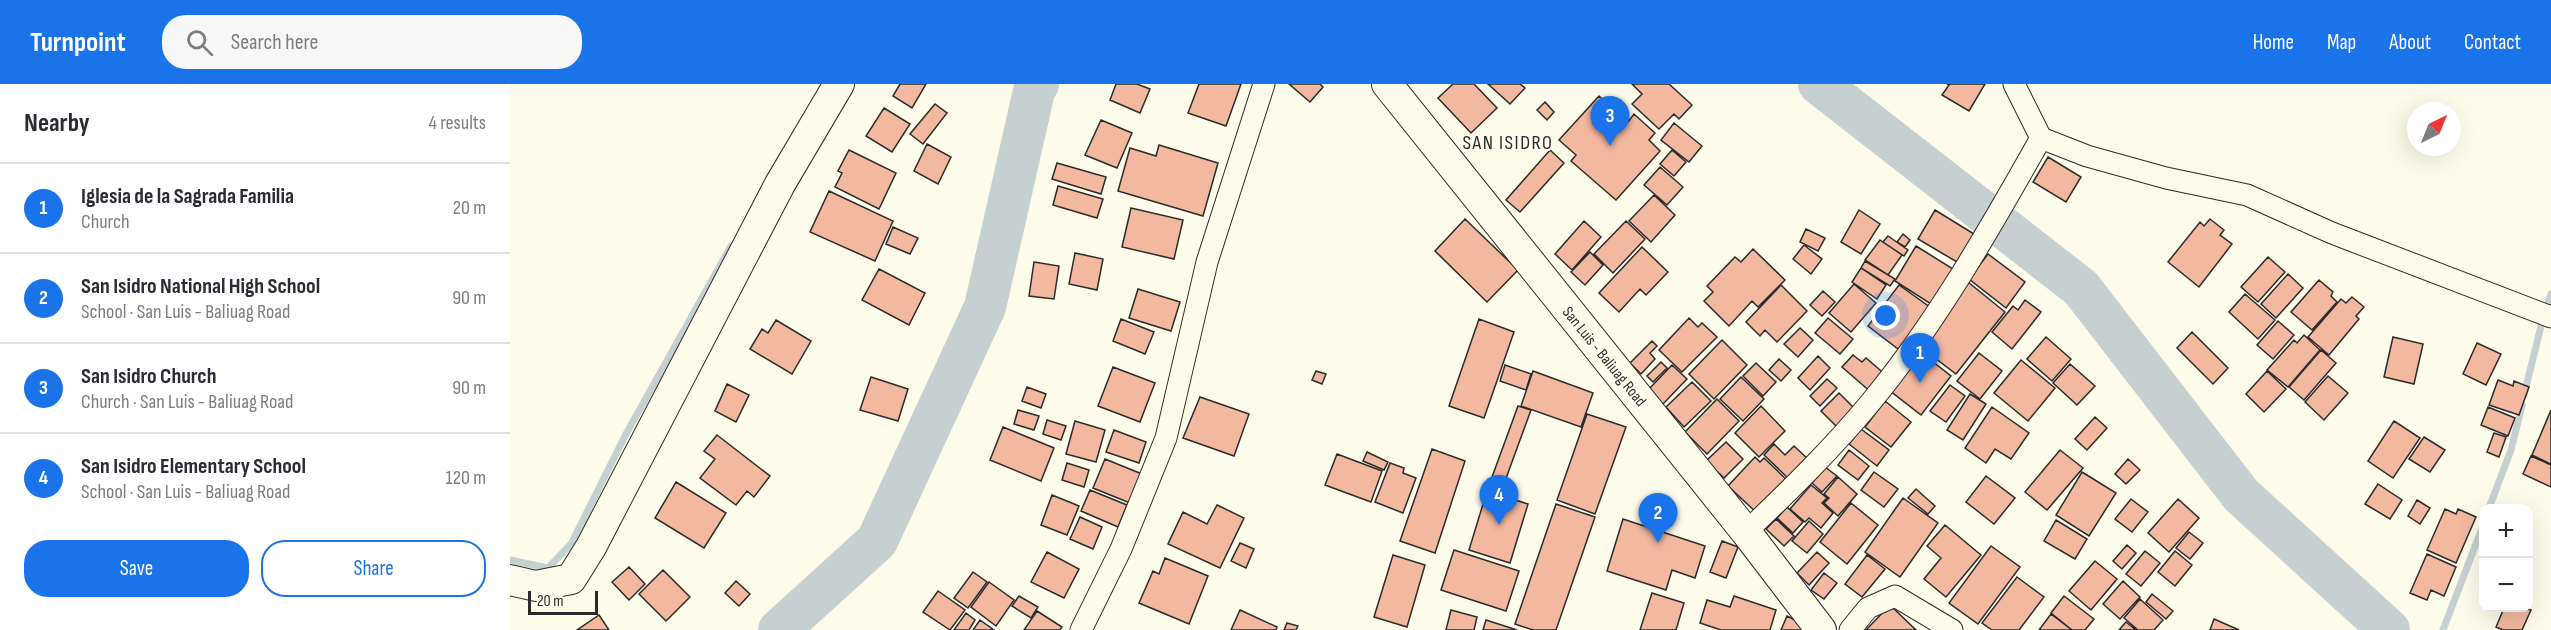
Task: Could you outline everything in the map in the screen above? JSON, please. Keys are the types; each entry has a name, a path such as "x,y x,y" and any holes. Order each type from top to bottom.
{"main road":[{"path":"510,580 536,586 571,579 591,547 780,184 839,84"},
{"name":"San Luis - Baliuag Road","path":"1387,84 1746,532 1821,630"}],"street":[{"path":"1081,630 1121,549 1166,438 1207,262 1264,84"},
{"path":"2014,84 2041,138 2087,156 2166,178 2247,195 2332,233 2551,317"},
{"path":"1746,532 1788,492 1869,404 1922,333 2001,210 2041,138"},
{"path":"1850,630 1868,608 1894,596 1952,630"}],"building":[{"path":"900,84 926,84 912,108 893,96"},
{"path":"1116,84 1137,84 1150,89 1140,113 1110,100"},
{"path":"1199,84 1241,84 1226,126 1188,113"},
{"path":"1289,84 1320,84 1323,87 1310,102"},
{"path":"1453,84 1474,84 1497,108 1471,133 1438,98"},
{"path":"1488,84 1520,84 1525,88 1510,104"},
{"path":"1632,84 1669,84 1692,105 1679,119 1674,114 1659,129 1632,104 1642,94"},
{"path":"1947,84 1985,84 1969,111 1942,95 1949,85"},
{"path":"1599,96 1628,122 1634,114 1655,133 1649,140 1660,151 1616,200 1571,161 1576,155 1559,140"},
{"path":"1545,102 1554,112 1547,120 1537,110"},
{"path":"935,104 947,113 923,144 910,134"},
{"path":"884,108 910,124 892,152 866,136"},
{"path":"1101,120 1132,133 1117,168 1085,155"},
{"path":"1674,123 1702,146 1689,162 1661,140"},
{"path":"927,144 951,157 938,184 914,171"},
{"path":"1159,145 1218,163 1203,216 1118,191 1130,148 1156,156"},
{"path":"849,150 896,173 879,209 835,187 842,173 838,171"},
{"path":"1550,150 1564,163 1520,212 1506,200"},
{"path":"1672,150 1686,162 1674,176 1660,164"},
{"path":"2048,157 2081,177 2066,202 2033,182"},
{"path":"1057,163 1106,177 1101,194 1052,179"},
{"path":"1660,167 1683,187 1667,205 1644,185"},
{"path":"1058,186 1103,199 1097,218 1053,205"},
{"path":"829,191 893,221 875,261 810,232"},
{"path":"1654,195 1675,215 1651,242 1629,221"},
{"path":"1131,208 1183,220 1174,259 1122,247"},
{"path":"1859,210 1880,224 1861,254 1841,242"},
{"path":"1935,210 1974,234 1957,262 1918,239"},
{"path":"1465,219 1518,270 1487,302 1435,251"},
{"path":"2210,219 2224,230 2220,235 2232,244 2199,287 2168,262 2200,222 2204,226"},
{"path":"1584,221 1601,237 1572,270 1555,254"},
{"path":"1626,221 1645,239 1613,273 1594,254"},
{"path":"893,227 918,238 910,254 886,244"},
{"path":"1806,229 1825,238 1818,251 1800,242"},
{"path":"1903,234 1910,240 1905,247 1897,242"},
{"path":"1888,236 1908,250 1904,256 1883,242"},
{"path":"1880,240 1902,255 1888,275 1865,260"},
{"path":"1804,245 1822,259 1811,274 1793,259"},
{"path":"1916,246 1953,269 1931,304 1895,281"},
{"path":"1642,247 1668,272 1646,295 1640,289 1619,312 1599,293"},
{"path":"1753,249 1785,280 1758,307 1752,301 1729,326 1704,301 1713,292 1707,286 1735,257 1741,262"},
{"path":"1590,252 1603,265 1585,285 1571,272"},
{"path":"1075,253 1103,259 1097,290 1069,284"},
{"path":"1988,254 2025,282 2006,308 1969,279"},
{"path":"2268,257 2285,272 2258,302 2241,287"},
{"path":"1865,261 1895,279 1890,286 1861,268"},
{"path":"1034,262 1059,266 1054,299 1029,296"},
{"path":"1861,268 1886,285 1877,299 1852,282"},
{"path":"879,269 925,293 909,325 862,300"},
{"path":"2288,274 2303,288 2276,318 2261,304"},
{"path":"2319,280 2333,292 2331,296 2337,302 2312,330 2291,312"},
{"path":"1968,282 2005,312 1956,374 1918,345"},
{"path":"1854,284 1876,303 1851,332 1829,313"},
{"path":"1781,285 1807,311 1777,342 1765,330 1760,336 1746,322"},
{"path":"1899,285 1934,310 1902,352 1868,326"},
{"path":"1138,289 1180,302 1171,331 1129,318"},
{"path":"1823,291 1835,302 1822,316 1810,305"},
{"path":"2245,294 2275,320 2258,339 2229,312"},
{"path":"2352,297 2364,307 2356,316 2359,319 2329,355 2308,337 2341,299 2346,303"},
{"path":"2025,300 2041,312 2012,349 1992,332 2013,306 2018,310"},
{"path":"1689,318 1698,327 1702,323 1717,337 1682,372 1659,350"},
{"path":"1828,318 1853,339 1840,354 1815,333"},
{"path":"1121,319 1154,332 1145,354 1113,341"},
{"path":"1479,319 1514,332 1484,418 1449,406"},
{"path":"776,320 811,341 792,374 750,349 762,329 768,333"},
{"path":"2278,321 2294,335 2273,359 2257,345"},
{"path":"1800,328 1813,340 1798,357 1784,344"},
{"path":"2192,332 2228,368 2213,384 2177,348"},
{"path":"2304,335 2320,350 2288,387 2267,370 2294,340 2297,343"},
{"path":"2046,337 2071,359 2052,381 2027,359"},
{"path":"2393,337 2423,344 2414,384 2384,377"},
{"path":"1722,340 1747,365 1714,399 1689,374"},
{"path":"1652,341 1657,346 1650,353 1655,359 1641,374 1630,363"},
{"path":"2477,343 2501,354 2486,385 2463,374"},
{"path":"2321,350 2336,363 2304,400 2289,387"},
{"path":"1919,351 1951,376 1921,415 1889,390"},
{"path":"1979,353 2002,371 1980,399 1957,381"},
{"path":"1853,355 1862,362 1866,358 1887,376 1872,393 1842,367"},
{"path":"1818,356 1830,368 1810,390 1798,378"},
{"path":"1779,359 1791,370 1781,381 1769,370"},
{"path":"2021,360 2055,388 2028,421 1994,393"},
{"path":"1661,362 1667,368 1653,382 1647,376"},
{"path":"1756,363 1776,382 1763,396 1743,376"},
{"path":"2070,364 2095,386 2077,405 2053,383"},
{"path":"1505,365 1531,374 1526,390 1500,381"},
{"path":"1672,365 1687,379 1662,405 1648,390"},
{"path":"1113,367 1155,383 1140,422 1098,406"},
{"path":"1316,371 1326,374 1322,384 1312,380"},
{"path":"1533,371 1593,393 1581,427 1521,406"},
{"path":"2267,371 2286,389 2264,412 2246,394"},
{"path":"2328,376 2348,393 2324,420 2305,402"},
{"path":"871,377 908,389 898,421 860,410"},
{"path":"1741,377 1764,399 1743,421 1720,399"},
{"path":"1827,379 1837,388 1820,406 1810,396"},
{"path":"2498,380 2513,386 2514,381 2529,387 2519,415 2489,405"},
{"path":"1692,382 1711,401 1684,427 1666,407"},
{"path":"727,384 749,395 736,422 715,411"},
{"path":"1950,385 1965,396 1946,422 1930,411"},
{"path":"1027,387 1046,394 1041,408 1022,401"},
{"path":"1839,393 1857,411 1839,429 1821,411"},
{"path":"1970,394 1986,404 1963,440 1947,430"},
{"path":"1200,397 1249,414 1234,456 1183,438"},
{"path":"1717,399 1739,421 1707,454 1685,432"},
{"path":"1885,401 1911,422 1891,447 1865,427"},
{"path":"1518,406 1531,410 1501,492 1488,488"},
{"path":"1761,406 1785,431 1759,457 1735,433"},
{"path":"1992,407 2029,433 2011,459 1995,449 1986,463 1965,448"},
{"path":"2488,407 2515,418 2508,436 2481,425"},
{"path":"1018,410 1039,416 1034,430 1014,424"},
{"path":"2551,410 2551,464 2532,455"},
{"path":"1587,414 1626,427 1595,514 1557,500"},
{"path":"2095,417 2107,428 2087,450 2075,439"},
{"path":"1047,420 1066,426 1061,440 1043,434"},
{"path":"1075,421 1105,430 1096,462 1066,454"},
{"path":"2394,421 2420,438 2393,478 2368,461"},
{"path":"1003,427 1054,448 1041,481 990,460"},
{"path":"1861,429 1889,450 1877,466 1849,444"},
{"path":"1114,430 1146,442 1139,463 1106,452"},
{"path":"2494,433 2506,437 2499,457 2487,452"},
{"path":"717,435 770,476 754,497 747,491 736,505 700,478 715,459 704,451"},
{"path":"2424,437 2445,450 2430,472 2409,459"},
{"path":"1726,442 1743,459 1724,478 1706,461"},
{"path":"1774,444 1785,455 1794,446 1809,460 1790,480 1764,455"},
{"path":"1432,449 1465,461 1435,553 1400,541"},
{"path":"1849,450 1869,466 1858,480 1838,465"},
{"path":"2060,450 2083,468 2047,510 2025,492"},
{"path":"1367,452 1388,462 1384,470 1363,461"},
{"path":"1337,454 1382,471 1371,502 1325,485"},
{"path":"2531,456 2551,465 2551,487 2523,474"},
{"path":"1755,457 1760,462 1764,458 1788,481 1758,514 1728,486"},
{"path":"1105,459 1142,474 1130,503 1093,488"},
{"path":"2128,459 2140,470 2126,484 2115,474"},
{"path":"1067,463 1089,470 1084,487 1062,480"},
{"path":"1390,463 1404,468 1403,473 1416,478 1403,513 1375,502"},
{"path":"1825,467 1837,476 1822,492 1812,483"},
{"path":"1874,472 1898,489 1884,507 1861,490"},
{"path":"2082,472 2116,493 2089,536 2056,515"},
{"path":"1986,476 2015,498 1994,524 1966,502"},
{"path":"1838,477 1857,494 1838,516 1824,503 1829,498 1824,494"},
{"path":"676,482 726,513 704,548 655,518"},
{"path":"2378,484 2402,500 2390,519 2365,504"},
{"path":"1811,485 1827,498 1822,503 1833,513 1821,528 1809,518 1805,522 1790,509"},
{"path":"1916,489 1935,506 1928,514 1908,498"},
{"path":"1090,490 1127,505 1118,527 1081,511"},
{"path":"1487,491 1528,504 1510,563 1469,550"},
{"path":"1052,495 1079,506 1067,535 1041,525"},
{"path":"1903,498 1938,523 1900,577 1865,552"},
{"path":"2131,499 2148,512 2132,532 2115,519"},
{"path":"2178,499 2199,518 2169,552 2148,533"},
{"path":"2417,500 2430,508 2420,524 2408,516"},
{"path":"1851,503 1878,525 1847,564 1820,542"},
{"path":"1556,504 1595,517 1556,630 1533,630 1515,624"},
{"path":"1217,505 1244,518 1220,568 1168,544 1183,512 1207,524"},
{"path":"1787,507 1803,522 1793,533 1777,518"},
{"path":"2445,509 2456,514 2458,509 2476,517 2456,563 2427,550"},
{"path":"1080,517 1102,527 1093,549 1070,539"},
{"path":"1623,519 1705,546 1695,578 1672,570 1666,590 1607,571"},
{"path":"1776,519 1794,536 1784,546 1766,529"},
{"path":"2056,520 2087,539 2075,559 2044,541"},
{"path":"1809,521 1823,534 1807,553 1792,541"},
{"path":"1945,525 1981,555 1946,597 1924,579 1941,558 1927,546"},
{"path":"2189,532 2203,543 2190,559 2176,548"},
{"path":"1722,541 1738,547 1726,578 1710,572"},
{"path":"1240,543 1254,549 1246,568 1231,561"},
{"path":"2127,545 2136,553 2122,569 2113,561"},
{"path":"1991,546 2020,567 1978,624 1949,603"},
{"path":"1454,550 1519,571 1506,611 1441,590"},
{"path":"2145,551 2160,563 2141,586 2126,574"},
{"path":"2175,551 2192,565 2175,586 2158,572"},
{"path":"1047,552 1079,569 1064,598 1031,582"},
{"path":"1817,552 1829,563 1809,585 1797,573"},
{"path":"2427,554 2456,567 2444,596 2431,590 2427,600 2410,593"},
{"path":"1393,555 1425,565 1407,627 1374,617"},
{"path":"1867,555 1885,569 1862,597 1845,584"},
{"path":"1165,558 1208,576 1189,624 1139,603 1153,571 1159,574"},
{"path":"2095,561 2117,579 2091,610 2069,591"},
{"path":"629,567 645,584 629,600 612,582"},
{"path":"663,570 690,597 666,621 639,594"},
{"path":"973,572 987,582 968,608 954,598"},
{"path":"1824,573 1837,583 1824,599 1811,590"},
{"path":"2017,577 2044,597 2019,630 1992,630 1982,623"},
{"path":"736,581 750,594 739,606 725,593"},
{"path":"2123,581 2140,597 2120,619 2103,604"},
{"path":"989,582 1014,600 996,626 971,607"},
{"path":"938,591 965,610 950,630 923,612"},
{"path":"1652,593 1684,603 1676,630 1640,630"},
{"path":"2152,594 2173,611 2166,619 2146,602"},
{"path":"1019,596 1038,607 1031,618 1012,606"},
{"path":"1734,596 1776,610 1770,630 1721,630 1700,623 1707,600 1730,607"},
{"path":"2064,596 2094,619 2085,630 2072,630 2051,613"},
{"path":"2140,599 2163,620 2154,630 2138,630 2124,618"},
{"path":"1890,605 1916,630 1866,630"},
{"path":"1240,610 1277,627 1276,630 1231,630"},
{"path":"1451,610 1477,617 1474,630 1446,630"},
{"path":"1037,611 1062,627 1060,630 1024,630"},
{"path":"2502,612 2530,612 2522,630 2503,630 2496,627"},
{"path":"966,613 975,620 969,630 954,630"},
{"path":"2051,614 2072,630 2039,630"},
{"path":"599,615 609,630 577,630"},
{"path":"1787,616 1803,624 1801,630 1781,630"},
{"path":"2214,619 2239,630 2210,630"},
{"path":"980,620 994,630 973,630"},
{"path":"1486,620 1517,630 1483,630"},
{"path":"2126,622 2136,630 2119,630"},
{"path":"1287,623 1298,626 1296,630 1284,630"}],"waterway":[{"path":"779,630 877,541 985,307 1034,91 1038,84"},
{"path":"1819,84 2081,288 2241,495 2389,630"},
{"path":"510,560 548,568 571,544 626,434 731,246"},
{"path":"2524,395 2551,294"},
{"path":"2491,504 2511,450 2522,405"},
{"path":"2443,630 2479,536"}],"place":[{"name":"San Isidro Church","path":"1610,146"},
{"name":"Iglesia de la Sagrada Familia","path":"1920,383"},
{"name":"San Isidro Elementary School","path":"1499,525"},
{"name":"San Isidro National High School","path":"1658,543"}],"district":[{"name":"SAN ISIDRO","path":"1508,142"}]}
